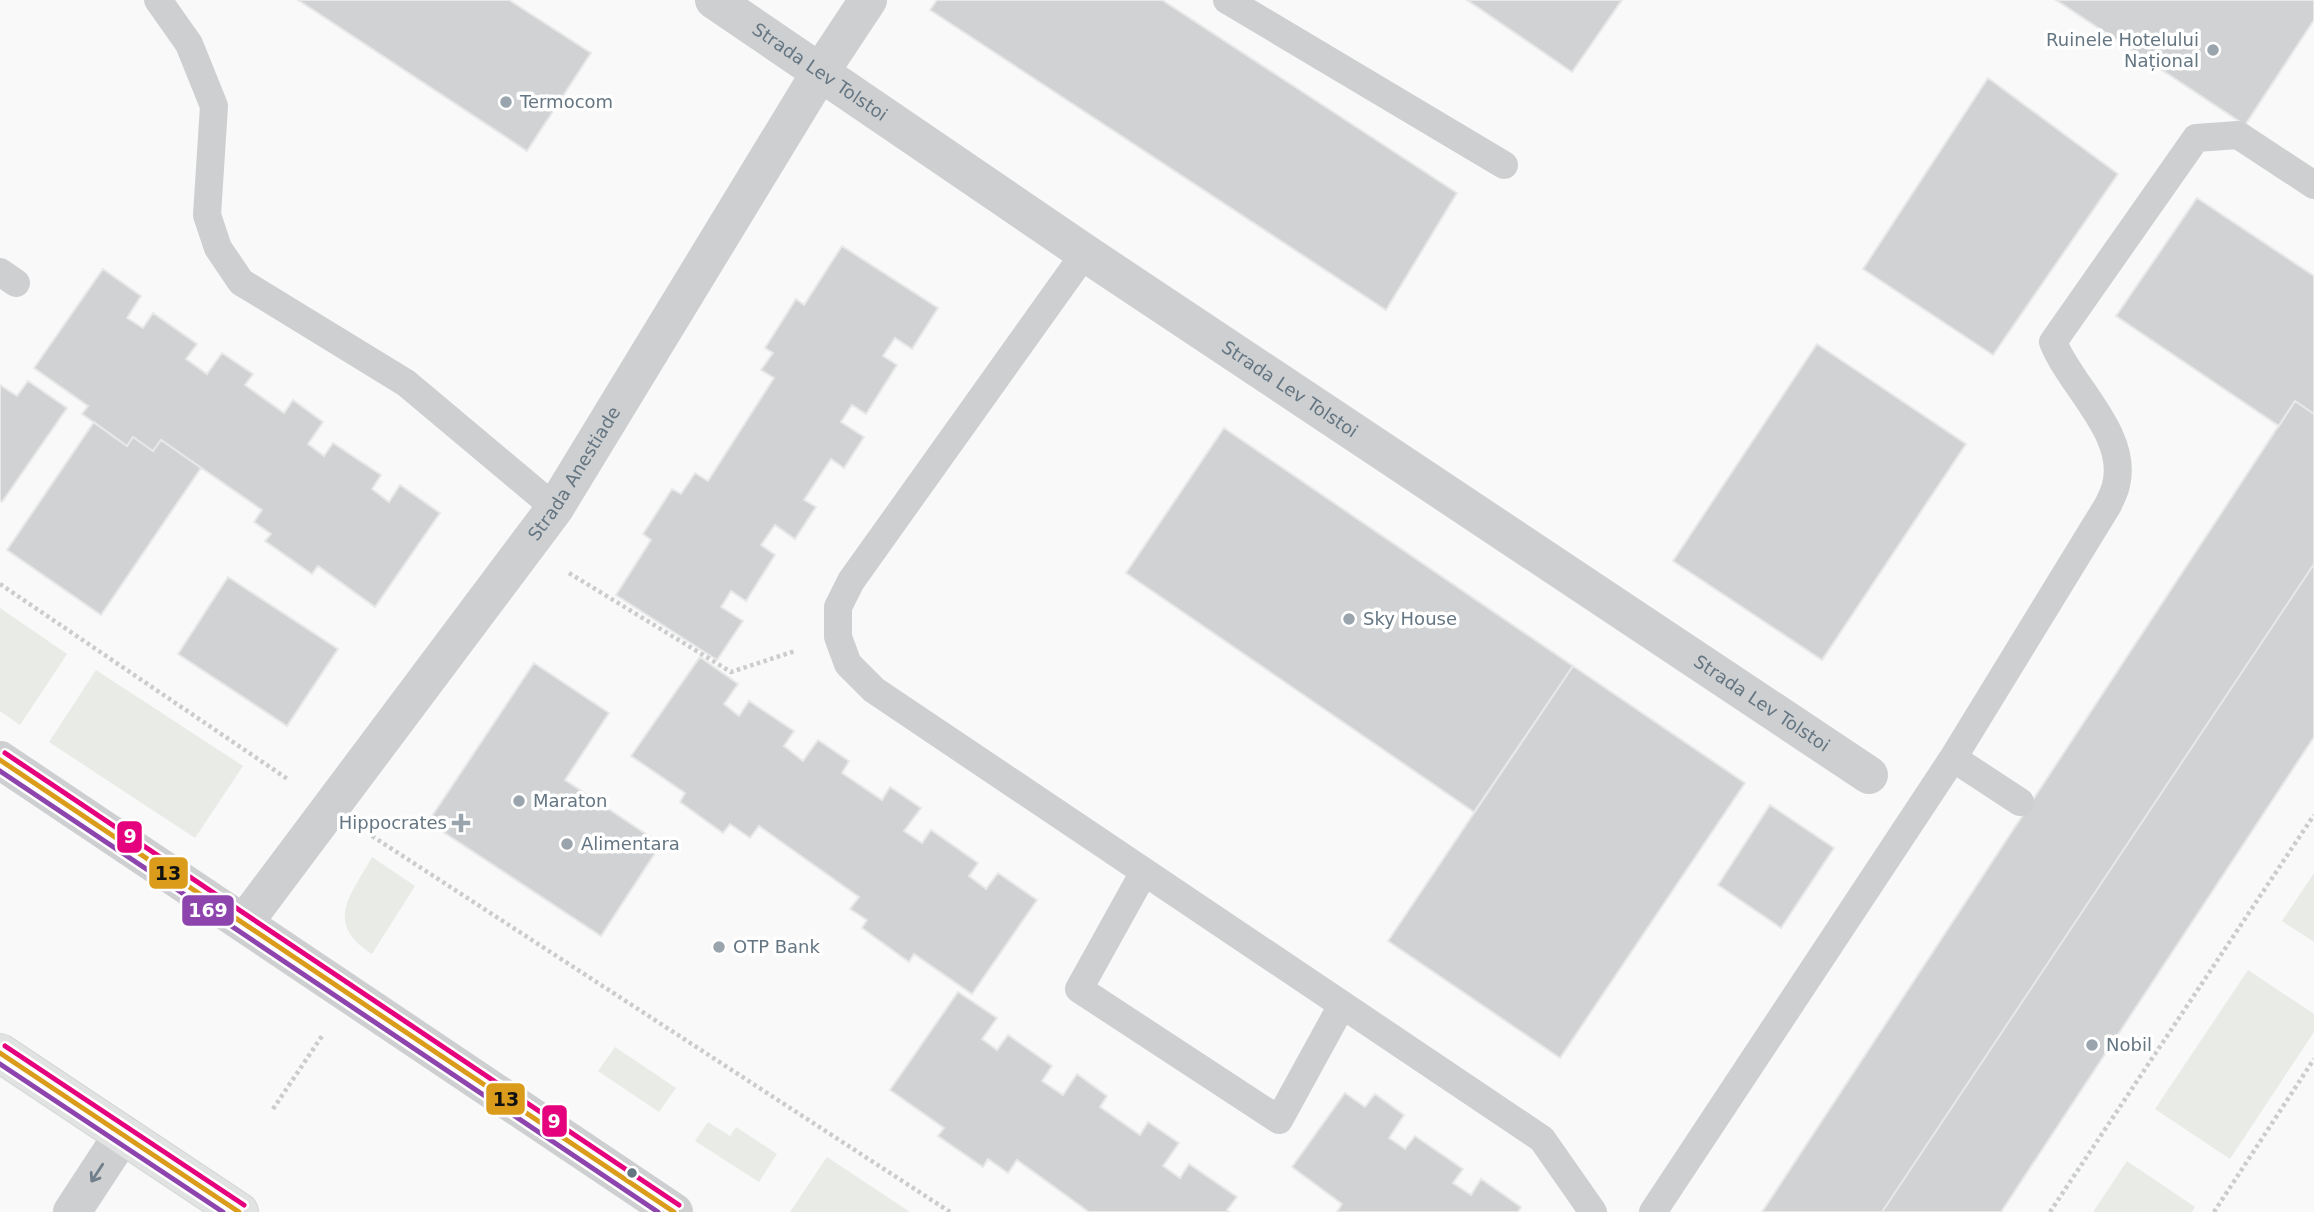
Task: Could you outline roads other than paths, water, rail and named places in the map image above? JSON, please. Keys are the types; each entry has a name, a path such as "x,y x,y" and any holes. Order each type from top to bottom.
{"main road":[{"path":"0,1053 239,1212"}],"street":[{"name":"Strada Lev Tolstoi","path":"714,0 1085,253 1869,775"},
{"name":"Strada Anestiade","path":"244,923 555,508 821,71 868,0"},
{"path":"0,760 674,1212"},
{"path":"72,1212 123,1134"}],"lane":[{"path":"158,0 190,44 214,106 207,215 218,248 241,282 406,383 555,508"},
{"path":"1227,0 1504,165"},
{"path":"1653,1212 1954,758 2108,505 2117,483 2118,461 2099,415 2059,358 2053,342 2196,138 2238,135 2310,175"},
{"path":"1085,253 851,581 838,607 838,638 848,664 874,690 1542,1139 1593,1212"},
{"path":"1954,758 2021,802"},
{"path":"1144,872 1079,989 1279,1120 1342,1005"}],"place":[{"name":"Ruinele Hotelului Național","path":"2213,50"},
{"name":"Termocom","path":"506,102"},
{"name":"Sky House","path":"1349,619"},
{"name":"Maraton","path":"519,801"},
{"name":"Hippocrates","path":"461,823"},
{"name":"Alimentara","path":"567,844"},
{"name":"OTP Bank","path":"719,947"},
{"name":"Nobil","path":"2092,1045"}]}
